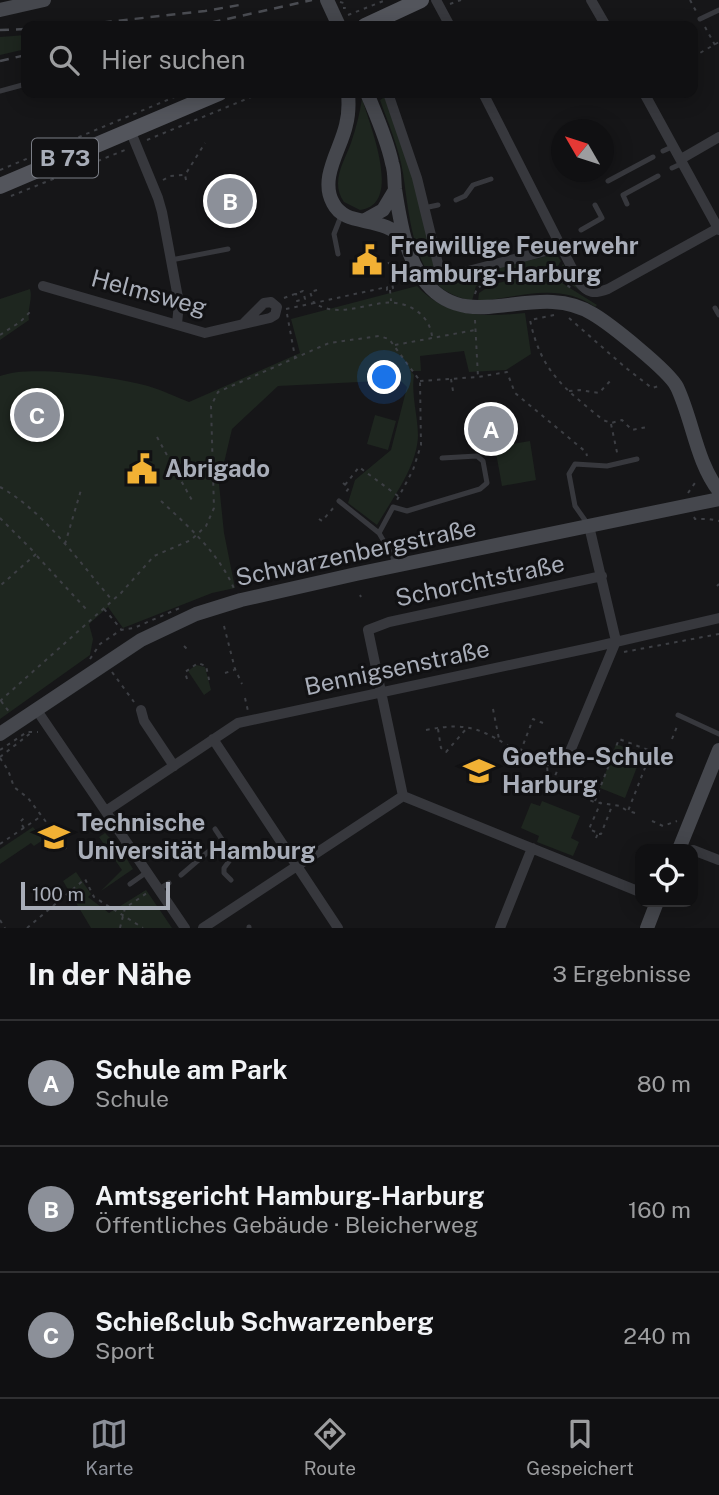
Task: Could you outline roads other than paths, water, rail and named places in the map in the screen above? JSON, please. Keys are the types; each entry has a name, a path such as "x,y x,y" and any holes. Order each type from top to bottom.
{"main road":[{"path":"0,10 44,0"},
{"path":"327,0 343,21"},
{"path":"376,21 421,0"},
{"name":"B 73","path":"0,186 130,131 186,98"},
{"path":"348,98 346,124 329,177 331,200 349,218 393,229 406,242"},
{"path":"369,98 391,157 406,242 413,263 426,284 443,298 459,306 490,307 538,301 567,302 592,313 670,377 678,389 704,475 717,499"},
{"path":"383,210 395,190"},
{"path":"365,220 383,210 394,210 400,215"},
{"name":"Schwarzenbergstraße","path":"0,734 105,662 150,635 196,614 241,600 717,499"},
{"path":"687,844 690,822 719,750"},
{"path":"647,928 655,907"}],"street":[{"path":"591,0 603,21"},
{"path":"438,4 447,21"},
{"path":"390,98 424,208 439,268 445,274 453,275 562,242"},
{"path":"486,98 562,242 579,282 588,292 597,293 718,229 647,98"},
{"path":"130,131 162,212 179,303 177,324"},
{"path":"682,161 718,140"},
{"name":"Helmsweg","path":"43,286 205,333 244,323"},
{"path":"563,763 616,641 589,526"},
{"name":"Schorchtstraße","path":"381,693 368,630 389,622 602,576"},
{"name":"Bennigsenstraße","path":"106,811 238,723 594,648 719,618"},
{"path":"381,693 403,796"},
{"path":"36,709 147,872 154,890 185,928"},
{"path":"141,710 144,721 174,766"},
{"path":"214,739 338,928"},
{"path":"403,796 635,890"},
{"path":"203,928 403,796"},
{"path":"500,928 532,848"},
{"path":"698,852 719,860"}],"lane":[{"path":"700,19 719,10"},
{"path":"0,91 21,85"},
{"path":"663,151 674,146"},
{"path":"614,178 653,157"},
{"path":"672,168 682,161"},
{"path":"627,204 623,195 658,176"},
{"path":"456,200 465,196 473,185 491,179"},
{"path":"424,208 438,205"},
{"path":"581,230 602,218 595,205"},
{"path":"338,254 334,234 342,213"},
{"path":"171,260 228,249"},
{"path":"379,533 393,507 407,511 480,489 487,482 483,461 477,456 442,458"},
{"path":"589,526 575,506 569,474 575,464 607,466 637,459"},
{"path":"339,501 379,533 393,557 395,568"},
{"path":"680,716 719,734"},
{"path":"215,828 233,856 224,869 224,873 231,880"},
{"path":"181,875 209,851"},
{"path":"130,884 147,872"},
{"path":"154,890 169,883"}],"railway":[{"path":"218,21 312,0"},
{"path":"116,21 245,4"},
{"path":"0,30 21,29"},
{"path":"0,61 21,56"}],"place":[{"name":"Amtsgericht Hamburg-Harburg","path":"230,201"},
{"name":"Freiwillige Feuerwehr Hamburg-Harburg","path":"367,260"},
{"name":"Schießclub Schwarzenberg","path":"37,415"},
{"name":"Schule am Park","path":"491,429"},
{"name":"Abrigado","path":"142,469"},
{"name":"Goethe-Schule Harburg","path":"479,771"},
{"name":"Technische Universität Hamburg","path":"54,837"}]}
